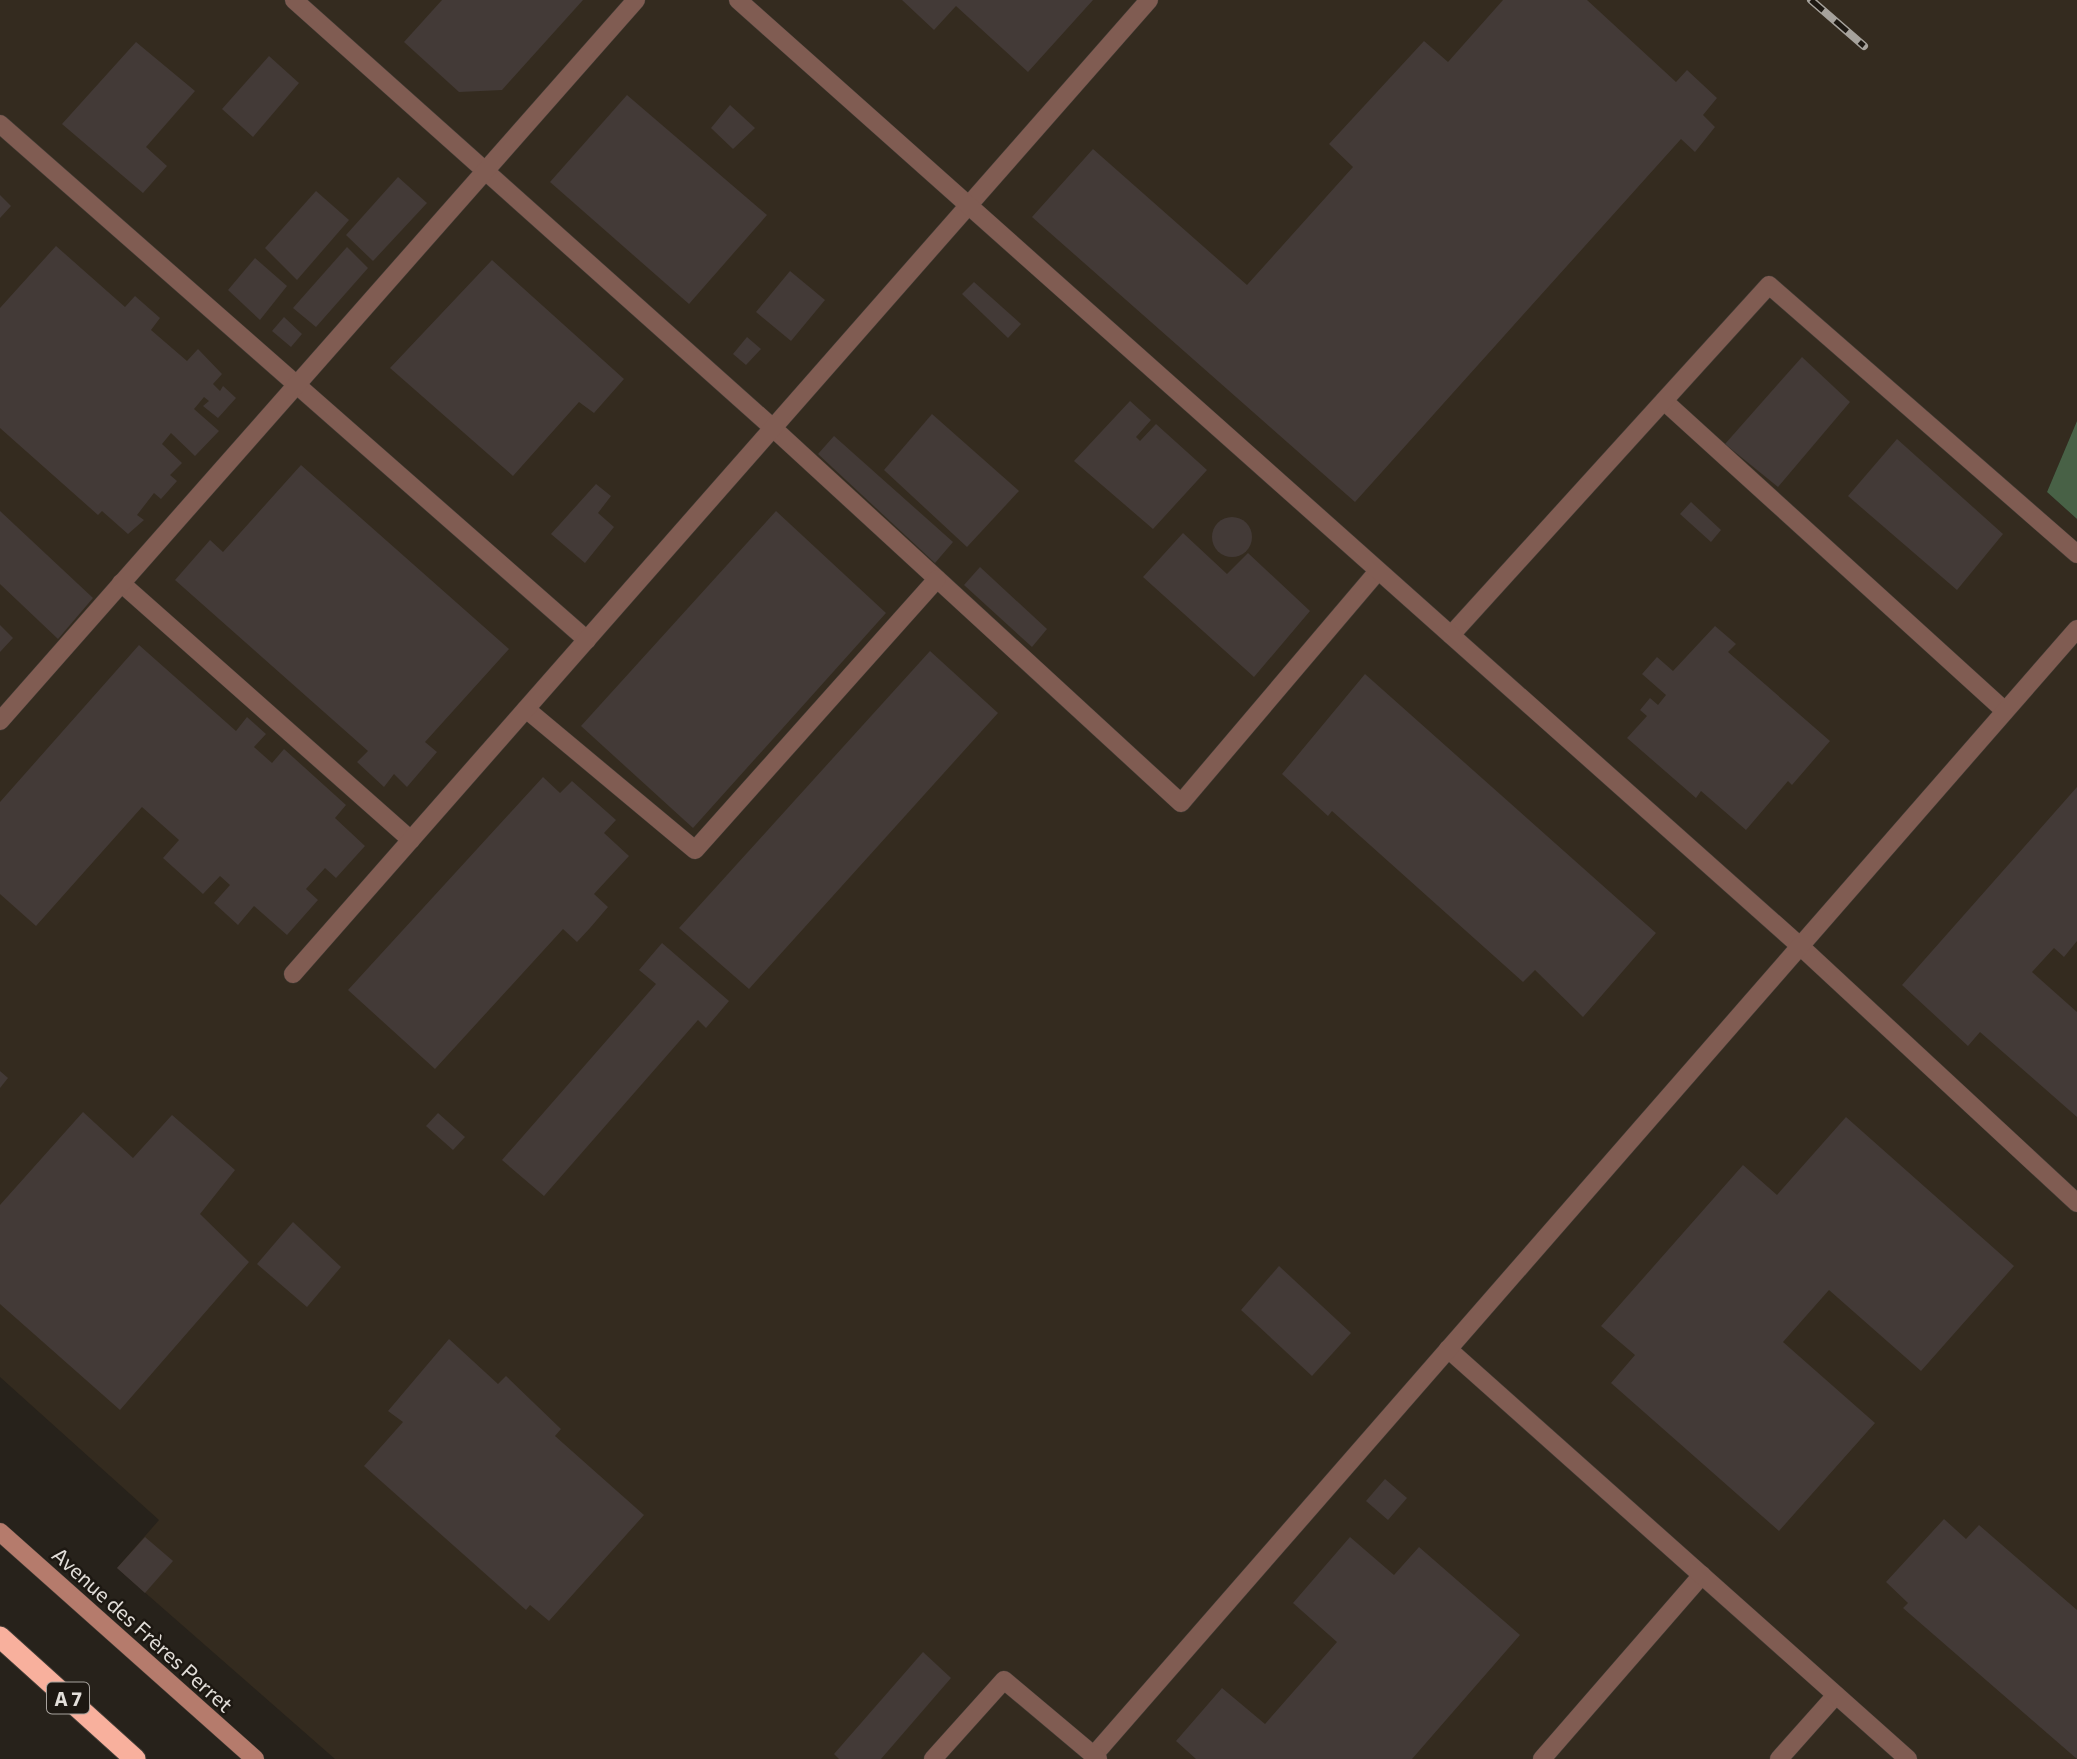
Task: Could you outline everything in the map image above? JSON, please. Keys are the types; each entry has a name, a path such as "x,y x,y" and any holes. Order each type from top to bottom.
{"highway":[{"name":"A 7","path":"0,1637 135,1759"}],"street":[{"path":"294,0 772,428 1181,803 1378,570"},
{"path":"2,715 636,0"},
{"path":"738,0 1800,946 2077,1203"},
{"path":"293,974 1149,0"},
{"path":"0,124 587,640"},
{"path":"1451,635 1769,285 2077,554"},
{"path":"1664,401 2005,710"},
{"path":"526,709 695,850 937,579"},
{"path":"121,583 411,840"},
{"path":"933,1759 1004,1680 1096,1757 1448,1349 2077,629"},
{"path":"1448,1349 1908,1759"},
{"name":"Avenue des Frères Perret","path":"0,1532 255,1759"},
{"path":"1542,1759 1702,1575"},
{"path":"1779,1759 1836,1695"}],"shaded area":[{"path":"0,0 2077,0 2077,421 2047,492 2077,519 2077,1759 335,1759 117,1568 159,1520 0,1377"}],"green space":[{"path":"2077,421 2077,519 2047,492"}],"building":[{"path":"442,0 583,0 502,90 459,92 404,42"},
{"path":"902,0 1093,0 1028,72 956,6 934,30"},
{"path":"1503,0 1587,0 1676,82 1687,70 1717,98 1703,115 1715,127 1695,152 1681,139 1355,502 1032,217 1093,149 1247,285 1353,167 1329,144 1424,41 1448,62"},
{"path":"136,42 195,91 146,147 167,166 143,193 62,124"},
{"path":"269,56 299,83 253,137 222,109"},
{"path":"627,95 767,215 689,304 550,182"},
{"path":"730,105 755,128 733,149 711,128"},
{"path":"398,177 427,203 373,261 346,235"},
{"path":"316,191 349,220 297,280 265,248"},
{"path":"0,195 11,206 0,218"},
{"path":"56,246 125,307 135,296 160,318 151,330 187,361 198,349 222,374 213,384 220,391 223,386 236,398 218,418 203,406 209,401 204,397 194,409 219,431 195,456 171,433 162,444 182,463 170,475 177,481 161,499 154,493 137,515 144,520 128,534 102,511 98,515 0,428 0,308"},
{"path":"347,247 368,268 316,327 293,308"},
{"path":"255,258 287,286 260,320 228,290"},
{"path":"492,260 624,379 594,413 579,402 513,476 390,368"},
{"path":"790,271 825,300 791,341 756,312"},
{"path":"974,282 1021,324 1008,338 962,294"},
{"path":"284,317 302,334 291,347 272,331"},
{"path":"747,337 761,349 746,365 733,354"},
{"path":"1802,357 1850,402 1778,487 1725,444"},
{"path":"1130,401 1151,420 1136,437 1140,441 1156,424 1207,470 1153,529 1074,461"},
{"path":"932,414 1019,491 967,547 884,470"},
{"path":"834,436 953,542 935,563 818,454"},
{"path":"1897,439 2003,534 1957,590 1848,496"},
{"path":"301,465 509,649 425,742 437,752 407,787 394,774 384,787 357,762 368,751 175,580 210,540 223,552"},
{"path":"596,484 611,496 598,513 614,527 585,563 551,534"},
{"path":"1691,502 1721,530 1711,542 1680,514"},
{"path":"0,511 93,598 58,639 0,584"},
{"path":"776,511 886,613 693,828 581,726"},
{"path":"1232,517 1246,523 1252,537 1246,551 1232,557 1218,551 1212,537 1218,523"},
{"path":"1183,533 1227,574 1248,553 1310,611 1254,677 1143,577"},
{"path":"980,567 1047,629 1032,647 964,585"},
{"path":"0,625 13,638 0,652"},
{"path":"1715,626 1736,644 1728,652 1830,741 1792,785 1788,781 1746,830 1701,791 1696,798 1627,738 1647,716 1640,710 1650,698 1658,705 1666,695 1642,674 1657,657 1673,671"},
{"path":"139,645 236,731 247,717 266,734 254,747 272,763 284,749 346,805 335,818 365,846 336,878 325,868 306,889 318,900 287,935 254,906 238,925 214,903 230,885 220,876 203,894 163,858 179,840 142,807 36,926 0,894 0,802"},
{"path":"930,651 998,713 749,989 679,928"},
{"path":"1365,674 1656,933 1583,1017 1535,970 1523,982 1332,811 1328,816 1282,774"},
{"path":"543,777 560,793 572,781 616,820 604,833 629,856 594,894 608,907 590,928 577,942 563,929 435,1069 348,990"},
{"path":"2077,787 2077,941 2064,957 2054,948 2032,972 2077,1012 2077,1117 1980,1032 1968,1046 1902,985"},
{"path":"662,943 729,1001 706,1028 698,1020 544,1196 502,1160 656,984 639,970"},
{"path":"0,1071 8,1078 0,1088"},
{"path":"83,1112 133,1158 172,1115 235,1170 200,1214 249,1262 120,1410 0,1304 0,1205"},
{"path":"438,1113 465,1137 453,1150 426,1126"},
{"path":"1846,1117 2014,1266 1921,1371 1829,1290 1783,1342 1875,1423 1779,1531 1611,1383 1635,1355 1601,1326 1743,1165 1777,1195"},
{"path":"293,1222 341,1267 307,1307 257,1264"},
{"path":"1279,1266 1351,1333 1312,1376 1241,1310"},
{"path":"449,1339 498,1384 506,1376 561,1429 555,1436 644,1515 549,1621 530,1605 526,1610 364,1466 403,1422 388,1411"},
{"path":"1385,1479 1407,1498 1388,1520 1366,1501"},
{"path":"1944,1519 1966,1539 1979,1525 2077,1610 2077,1759 1903,1608 1908,1603 1886,1582"},
{"path":"145,1537 173,1561 145,1593 117,1568"},
{"path":"1350,1537 1394,1575 1419,1547 1520,1635 1412,1759 1196,1759 1176,1741 1222,1688 1265,1724 1337,1642 1293,1603"},
{"path":"923,1652 951,1678 881,1759 839,1759 834,1754"}],"railway":[{"path":"1811,0 1864,46"}]}
